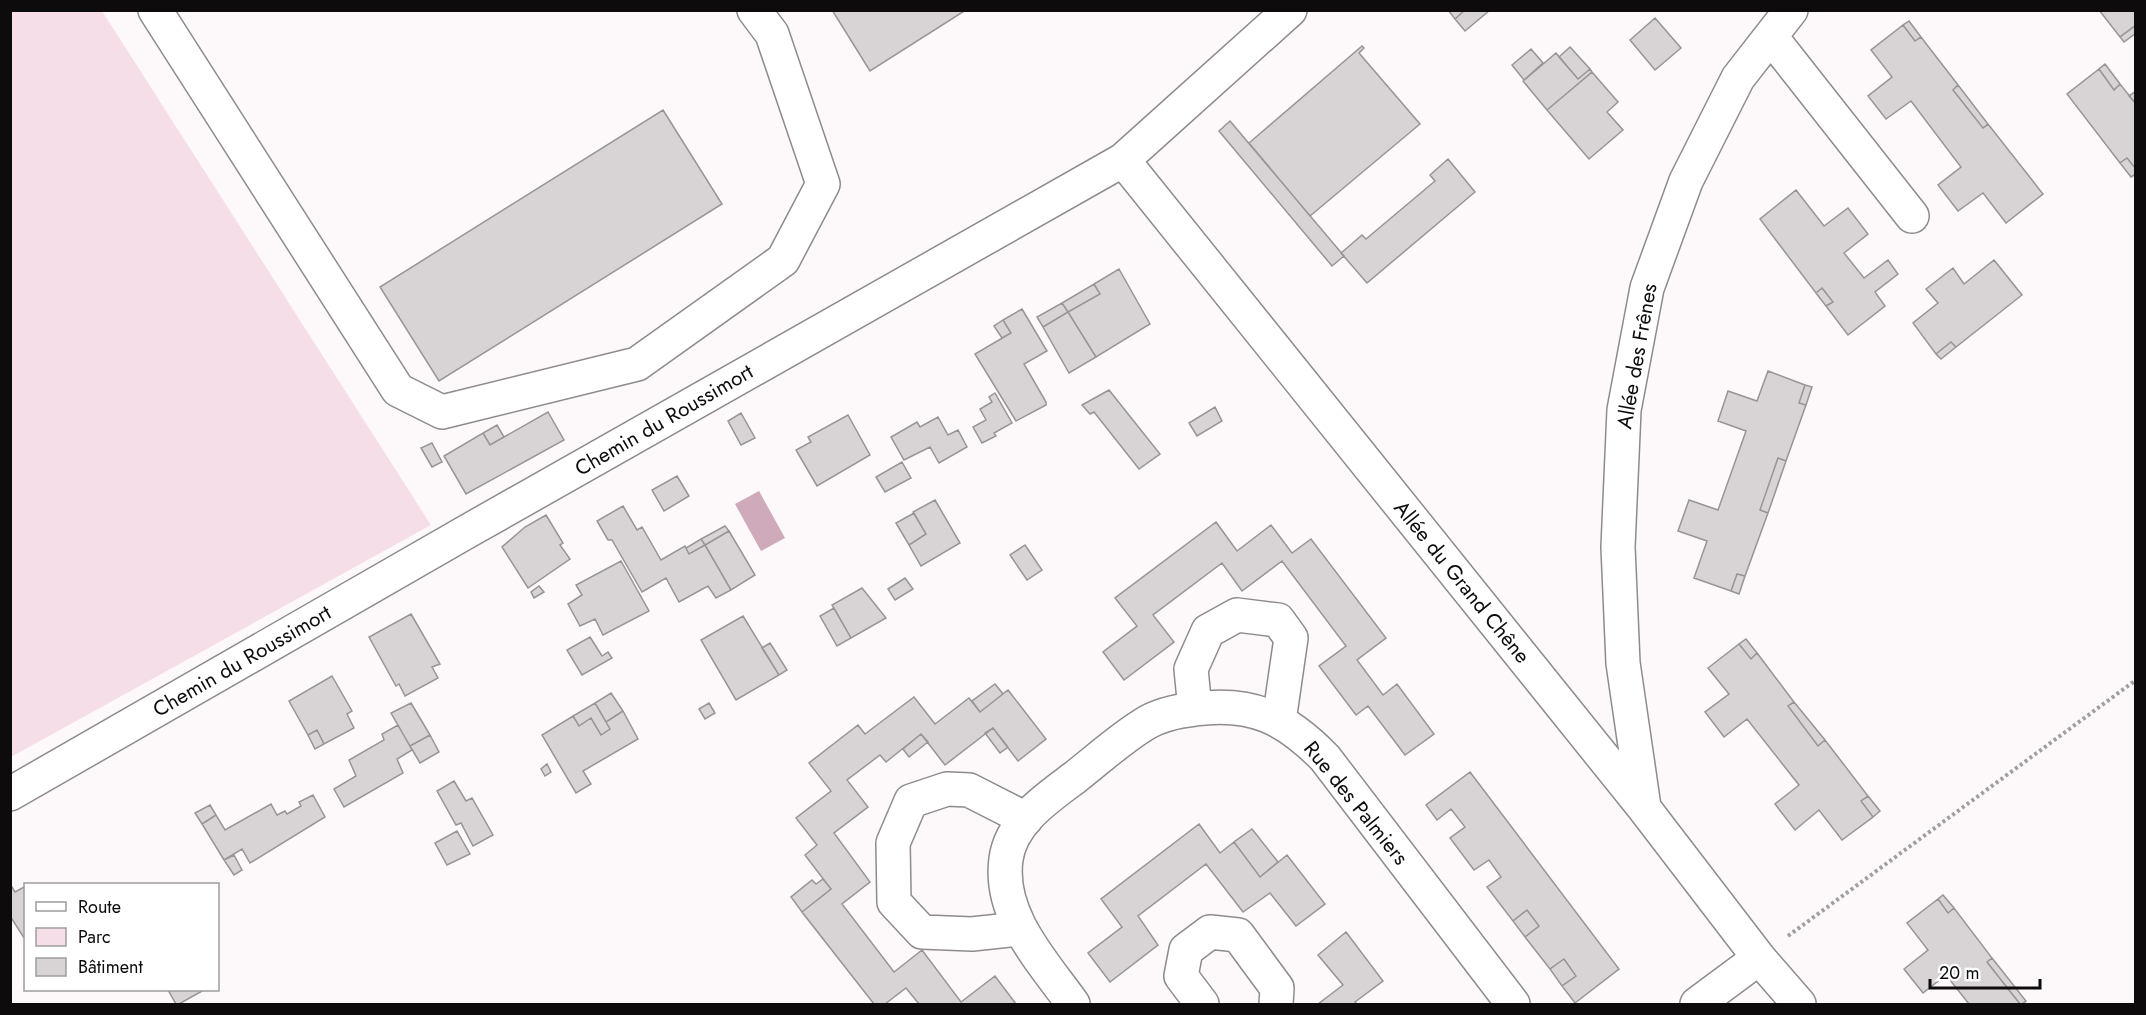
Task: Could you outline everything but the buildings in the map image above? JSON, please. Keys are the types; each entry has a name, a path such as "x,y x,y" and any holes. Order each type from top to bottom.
{"street":[{"path":"155,10 398,390 442,412 637,364 783,260 823,184 772,34 754,10"},
{"name":"Chemin du Roussimort","path":"10,794 510,507 1123,160 1290,10"},
{"name":"Allée des Frênes","path":"1644,808 1623,663 1618,547 1624,410 1647,288 1686,181 1738,78 1791,10"},
{"path":"1770,37 1912,216"},
{"name":"Allée du Grand Chêne","path":"1123,160 1644,808 1759,958 1799,1005"},
{"path":"1195,709 1191,669 1209,631 1237,615 1278,620 1291,639 1279,721"},
{"name":"Rue des Palmiers","path":"1073,1005 1019,929 1007,900 1006,859 1017,830 1038,805 1144,724 1175,712 1221,705 1247,708 1279,721 1306,739 1325,758 1514,1005"},
{"path":"1019,929 972,934 922,932 894,902 893,843 911,801 947,789 969,790 1026,819"},
{"path":"1202,1005 1181,976 1186,950 1210,932 1238,935 1277,988 1276,1005"},
{"path":"1697,1005 1759,958"}],"path":[{"path":"1759,958 2136,680"}],"green space":[{"path":"11,10 102,11 431,525 11,757"}],"shaded area":[{"path":"759,491 785,538 761,551 735,504"}]}
